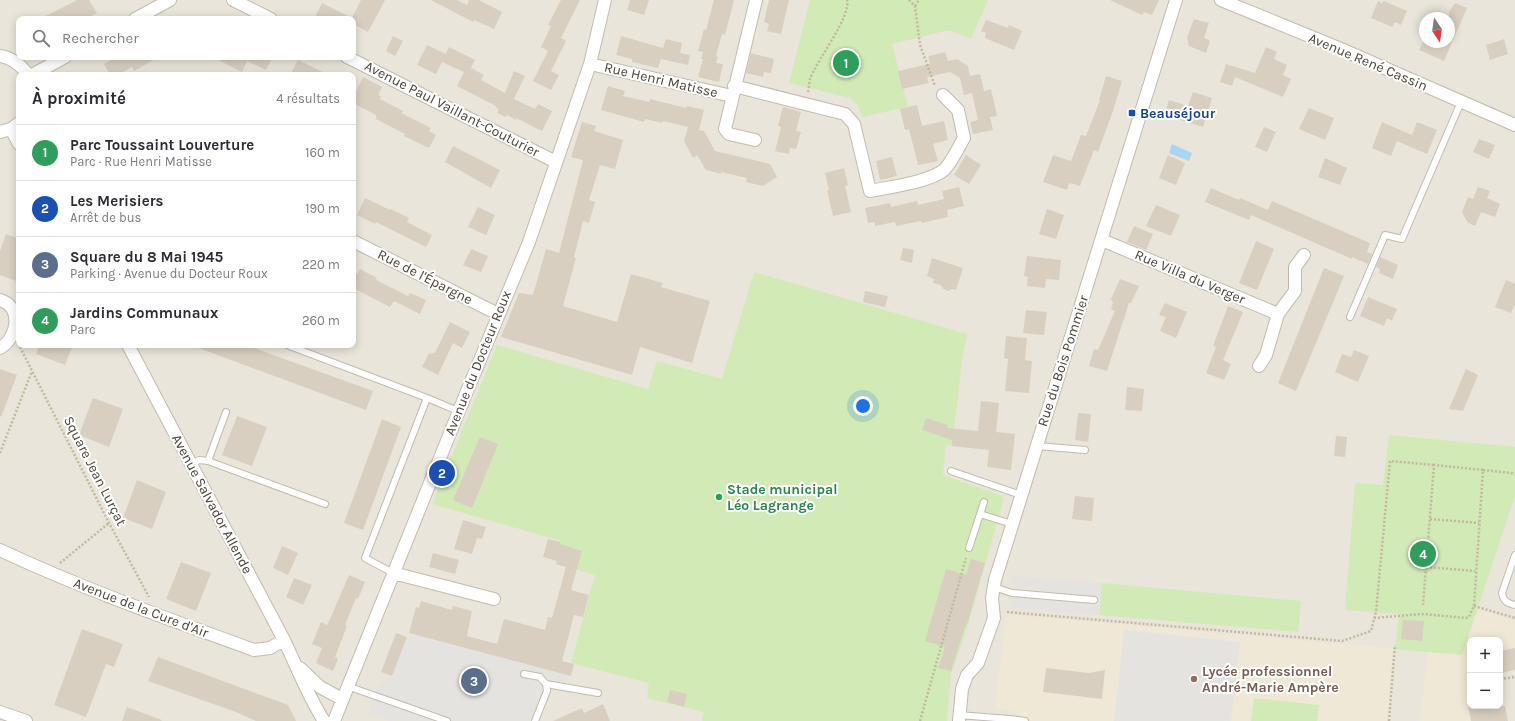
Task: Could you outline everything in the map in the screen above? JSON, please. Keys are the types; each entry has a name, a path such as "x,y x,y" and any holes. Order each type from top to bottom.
{"street":[{"path":"141,16 170,0"},
{"path":"233,0 265,16"},
{"name":"Avenue du Docteur Roux","path":"334,721 458,411 529,242 590,64 605,0"},
{"path":"733,91 756,0"},
{"name":"Rue du Bois Pommier","path":"959,718 962,689 967,675 978,663 994,618 992,598 995,580 1176,0"},
{"name":"Avenue René Cassin","path":"1221,0 1348,52 1515,125"},
{"path":"0,56 15,61 26,72"},
{"path":"38,72 60,60"},
{"name":"Avenue Paul Vaillant-Couturier","path":"353,60 556,162"},
{"name":"Rue Henri Matisse","path":"590,64 807,104 845,114 854,124 870,191 926,179 937,175 945,168 964,138 958,110 943,95"},
{"name":"Rue Henri Matisse","path":"733,91 725,129 729,134 755,140"},
{"path":"10,128 16,139"},
{"name":"Rue Villa du Verger","path":"1102,240 1278,314"},
{"name":"Rue de l'Épargne","path":"356,243 498,314"},
{"path":"1259,366 1266,355 1278,314 1294,291 1295,267 1304,254"},
{"path":"0,300 11,308 15,318 16,328 11,338 0,348"},
{"name":"Avenue Salvador Allende","path":"130,348 284,640 305,687 324,721"},
{"name":"Avenue de la Cure d'Air","path":"0,550 48,572 158,615 254,650 270,648 284,640"},
{"path":"393,573 494,599"},
{"name":"Avenue Salvador Allende","path":"295,663 320,687 342,698"},
{"path":"0,712 26,721"}],"lane":[{"path":"1350,317 1385,235 1402,239 1460,102"},
{"path":"295,348 458,411"},
{"path":"393,573 365,558 427,398"},
{"path":"208,461 226,412"},
{"path":"1037,446 1085,450"},
{"path":"191,464 199,460 208,461 325,504"},
{"path":"951,470 1022,495"},
{"path":"969,548 984,502"},
{"path":"980,514 1012,524"},
{"path":"1515,555 1502,593 1503,599 1506,603 1515,605"},
{"path":"994,587 1012,593 1094,600"},
{"path":"524,674 540,677 546,684 547,691 535,721"},
{"path":"546,684 598,693"},
{"path":"347,686 447,721"},
{"path":"959,718 1025,721"}],"path":[{"path":"807,104 810,80 822,54 842,22 848,4 847,0"},
{"path":"909,0 915,6 920,45 935,88 943,95"},
{"path":"915,6 919,0"},
{"name":"Square Jean Lurçat","path":"11,338 16,342"},
{"name":"Square Jean Lurçat","path":"20,348 109,523 158,615"},
{"path":"0,453 32,370"},
{"path":"994,610 1342,641 1371,631 1374,618 1390,461 1511,472 1515,475"},
{"path":"1423,604 1434,465"},
{"path":"1374,618 1422,614 1468,617 1474,606 1475,571 1483,470"},
{"path":"1430,519 1479,523"},
{"path":"48,572 109,523"},
{"path":"920,721 969,548"},
{"path":"1426,567 1475,571"},
{"path":"1474,606 1515,618"},
{"path":"1389,721 1395,645"},
{"path":"1503,678 1515,677"}],"shaded area":[{"path":"0,0 1515,0 1515,721 0,721"},
{"path":"1013,576 1102,583 1099,615 1011,608"},
{"path":"1478,609 1515,620 1515,670 1503,672 1503,637 1468,637"},
{"name":"Lycée professionnel André-Marie Ampère","path":"1007,614 1393,649 1387,721 1018,721 1019,712 995,709"},
{"path":"1124,630 1240,642 1231,721 1114,721"},
{"path":"415,635 571,676 547,691 535,721 389,721 368,714 377,686 392,676 407,637"},
{"path":"1467,641 1467,709 1503,709 1503,698 1508,721 1420,721 1428,652 1462,655"}],"green space":[{"path":"810,0 988,0 971,39 949,30 892,44 908,107 862,117 858,106 850,98 789,83"},
{"name":"Stade municipal Léo Lagrange","path":"754,272 967,334 962,361 952,446 946,445 943,475 1000,495 1004,498 968,625 951,672 947,721 702,721 704,712 647,698 649,683 571,663 595,575 556,564 562,541 432,504 497,345 648,389 657,361 722,379"},
{"path":"1389,435 1515,447 1515,496 1462,655 1395,649 1399,614 1345,610 1355,483 1383,485"},
{"path":"1102,583 1301,601 1298,632 1099,615"},
{"path":"1254,698 1319,705 1317,721 1251,721"}],"water":[{"path":"1172,144 1192,153 1189,161 1169,153"}],"building":[{"path":"77,0 89,0 97,13 92,16 46,16"},
{"path":"361,0 385,0 368,32 356,26 356,16 353,16"},
{"path":"431,0 457,0 467,5 469,0 479,0 502,12 494,29 474,20 473,22"},
{"path":"561,0 580,0 561,38 566,41 551,71 559,75 551,90 533,81 548,51 541,47 551,26 548,25"},
{"path":"630,0 649,0 644,15 627,10"},
{"path":"714,0 734,0 725,35 722,34 716,56 718,57 716,63 723,64 719,82 698,77 703,59 701,59 703,52 698,51 704,29 706,30"},
{"path":"769,0 789,0 781,34 767,31 769,24 764,22"},
{"path":"1110,0 1159,0 1152,15 1144,12 1142,15"},
{"path":"1378,1 1382,3 1384,1 1407,11 1401,25 1395,22 1392,27 1371,18"},
{"path":"322,3 348,16 316,16"},
{"path":"1455,3 1467,8 1455,36 1455,12 1449,12"},
{"path":"1194,19 1209,23 1204,38 1210,41 1206,53 1189,46 1187,37"},
{"path":"986,20 1008,28 1009,25 1022,31 1014,50 985,38 986,33 981,31"},
{"path":"393,36 403,41 395,56 386,51"},
{"path":"621,36 663,48 666,39 682,43 680,53 690,55 688,65 661,59 658,68 632,62 632,59 616,55"},
{"path":"1504,39 1508,54 1490,60 1486,45"},
{"path":"427,45 446,54 436,74 417,65"},
{"path":"449,47 475,60 471,68 484,75 481,80 505,93 514,71 525,76 514,99 535,109 538,104 552,111 542,131 516,118 516,120 507,115 506,117 497,113 499,109 495,107 496,106 457,86 464,72 442,62"},
{"path":"1266,47 1277,52 1274,59 1287,65 1283,75 1291,79 1283,97 1235,77 1232,86 1220,82 1226,64 1255,73"},
{"path":"1420,48 1450,48 1444,61 1419,50"},
{"path":"945,52 948,61 957,59 968,66 970,76 980,74 984,91 991,89 997,116 990,117 993,130 973,134 970,122 978,120 972,93 964,95 960,78 950,72 927,77 929,83 902,89 898,71 930,64 928,56"},
{"path":"751,53 774,59 771,73 764,72 763,77 746,73"},
{"path":"111,60 154,60 134,71 132,67 123,72 108,72 104,64"},
{"path":"218,60 271,60 266,70 247,61 242,72"},
{"path":"298,60 323,72 292,72"},
{"path":"1106,76 1122,81 1098,152 1094,150 1080,186 1069,183 1067,190 1043,182 1053,155 1071,161 1081,135 1086,136 1100,100"},
{"path":"363,77 382,87 378,95 381,96 380,99 403,111 401,113 431,128 429,131 436,135 429,148 404,136 405,134 376,119 376,115 356,105 356,92"},
{"path":"608,86 625,91 623,96 649,102 650,99 686,108 687,106 704,110 699,130 704,131 715,151 770,164 777,177 763,186 746,182 747,178 706,170 697,155 693,158 684,141 688,127 663,121 662,123 645,119 644,122 601,110"},
{"path":"1193,92 1212,98 1203,127 1164,115 1169,100 1188,106"},
{"path":"917,105 922,126 944,121 948,140 933,144 938,161 918,165 909,129 905,130 900,109"},
{"path":"783,107 801,112 796,131 801,132 796,149 790,148 789,154 775,151 781,127 778,126"},
{"path":"1309,108 1334,118 1325,140 1299,129"},
{"path":"582,122 596,126 594,131 623,140 615,169 600,165 589,200 595,202 589,223 583,221 574,257 576,258 563,306 617,322 631,274 663,283 661,287 710,301 692,363 640,347 632,375 501,337 519,293 533,295 546,249 559,253 583,160 571,157"},
{"path":"1382,122 1412,135 1417,122 1437,130 1427,154 1397,141 1391,156 1372,148"},
{"path":"1264,127 1276,132 1267,152 1255,147"},
{"path":"1479,139 1495,145 1489,159 1473,152"},
{"path":"453,146 500,170 491,188 445,162"},
{"path":"966,155 981,165 969,184 954,175"},
{"path":"1168,155 1185,163 1176,185 1159,178"},
{"path":"892,157 897,176 880,180 876,161"},
{"path":"1325,158 1347,168 1340,185 1318,177"},
{"path":"844,168 848,185 845,186 851,212 833,216 825,173"},
{"path":"959,187 964,206 947,210 948,217 922,223 921,221 896,226 895,222 875,226 875,222 868,223 865,208 890,203 891,207 917,201 918,205 944,199 942,191"},
{"path":"1478,187 1490,191 1487,198 1500,204 1495,217 1481,212 1475,226 1467,222 1462,212 1468,197 1473,199"},
{"path":"1211,188 1268,210 1272,201 1370,243 1367,252 1372,254 1368,264 1352,257 1352,259 1251,215 1249,220 1205,202"},
{"path":"365,198 409,218 407,222 432,235 426,247 376,222 375,224 357,215"},
{"path":"1156,205 1180,215 1171,236 1146,226"},
{"path":"478,207 495,215 486,235 468,227"},
{"path":"1047,209 1064,215 1056,239 1039,234"},
{"path":"1134,226 1153,234 1146,250 1127,242"},
{"path":"6,234 16,238 16,281 0,275 0,251"},
{"path":"1256,241 1274,249 1257,290 1239,283"},
{"path":"903,248 914,250 912,263 900,260"},
{"path":"471,249 488,256 481,272 463,265"},
{"path":"1027,256 1061,260 1059,280 1046,279 1045,288 1027,286 1028,277 1024,276"},
{"path":"1380,257 1398,265 1393,279 1379,273 1380,269 1376,267"},
{"path":"932,258 963,268 956,290 952,289 949,291 943,289 941,285 933,283 934,279 927,276"},
{"path":"1324,268 1344,276 1296,391 1278,383"},
{"path":"360,269 377,278 376,280 408,296 410,293 426,300 420,314 394,301 390,307 356,290 357,274"},
{"path":"1120,279 1139,286 1131,303 1129,303 1107,371 1089,366 1094,349 1098,350 1115,311 1111,309 1113,303 1111,299"},
{"path":"1506,280 1515,284 1515,304 1511,313 1495,307"},
{"path":"865,291 888,296 885,307 863,302"},
{"path":"1368,297 1397,309 1392,321 1387,318 1384,326 1360,316"},
{"path":"1165,303 1187,312 1176,338 1160,331 1166,317 1159,315"},
{"path":"1228,306 1243,312 1223,360 1231,364 1224,380 1206,373 1216,347 1213,346"},
{"path":"1026,310 1047,312 1044,335 1023,333"},
{"path":"450,322 470,332 462,348 453,343 438,375 422,367 429,353 435,353"},
{"path":"1006,336 1027,338 1025,360 1032,361 1029,393 1005,391 1008,359 1004,358"},
{"path":"38,348 72,348 65,365 36,354"},
{"path":"198,348 254,348 373,391 366,410"},
{"path":"1354,350 1369,356 1358,382 1335,372 1342,354 1351,357"},
{"path":"0,369 17,375 1,417 0,416"},
{"path":"1466,369 1478,375 1463,411 1449,409"},
{"path":"1127,387 1144,389 1142,411 1125,410"},
{"path":"93,398 123,409 109,447 79,435"},
{"path":"981,401 999,403 996,432 1015,434 1011,470 987,467 989,450 952,446 952,440 922,430 926,418 948,425 947,428 978,431"},
{"path":"1078,413 1091,414 1088,442 1075,440"},
{"path":"237,416 267,427 252,466 222,455"},
{"path":"382,419 401,427 363,530 344,523"},
{"path":"1336,436 1347,437 1345,457 1334,456"},
{"path":"480,437 498,444 472,508 453,500"},
{"path":"137,480 166,492 152,529 123,518"},
{"path":"1075,496 1094,498 1092,521 1072,519"},
{"path":"463,520 486,527 482,539 477,538 472,554 454,549"},
{"path":"548,539 561,542 560,544 582,551 571,590 589,595 583,617 574,615 562,661 574,664 571,676 409,633 416,607 419,608 421,601 452,610 453,606 472,611 467,636 497,644 504,619 545,630 548,617 552,618 566,567 556,564 557,561 543,557"},
{"path":"282,546 298,553 288,575 273,568"},
{"path":"433,553 459,560 455,574 429,567"},
{"path":"971,559 985,563 967,624 951,671 938,668 945,647 925,641 946,569 966,575"},
{"path":"181,562 211,573 196,611 166,599"},
{"path":"349,575 365,582 358,599 356,598 345,625 347,626 335,657 338,659 333,671 316,663 322,648 312,644 321,622 327,625"},
{"path":"294,578 312,585 303,605 286,597"},
{"path":"1403,620 1424,621 1422,641 1401,639"},
{"path":"82,629 123,644 114,667 106,664 86,717 54,705"},
{"path":"396,633 407,637 392,676 381,672"},
{"path":"1515,648 1515,670 1503,672 1503,650"},
{"path":"158,657 288,705 296,721 256,721 236,712 148,681"},
{"path":"1046,668 1089,673 1105,670 1102,699 1043,692"},
{"path":"670,690 687,694 684,707 667,702"},
{"path":"603,704 610,721 553,721 582,708 584,713"},
{"path":"1503,706 1505,706 1508,721 1471,721 1469,709 1503,709"},
{"path":"127,707 162,720 122,721"}],"place":[{"name":"Parc Toussaint Louverture","path":"846,63"},
{"name":"Beauséjour","path":"1132,113"},
{"name":"Les Merisiers","path":"442,473"},
{"name":"Stade municipal Léo Lagrange","path":"719,497"},
{"name":"Jardins Communaux","path":"1423,554"},
{"name":"Lycée professionnel André-Marie Ampère","path":"1194,679"},
{"name":"Square du 8 Mai 1945","path":"474,681"}]}
